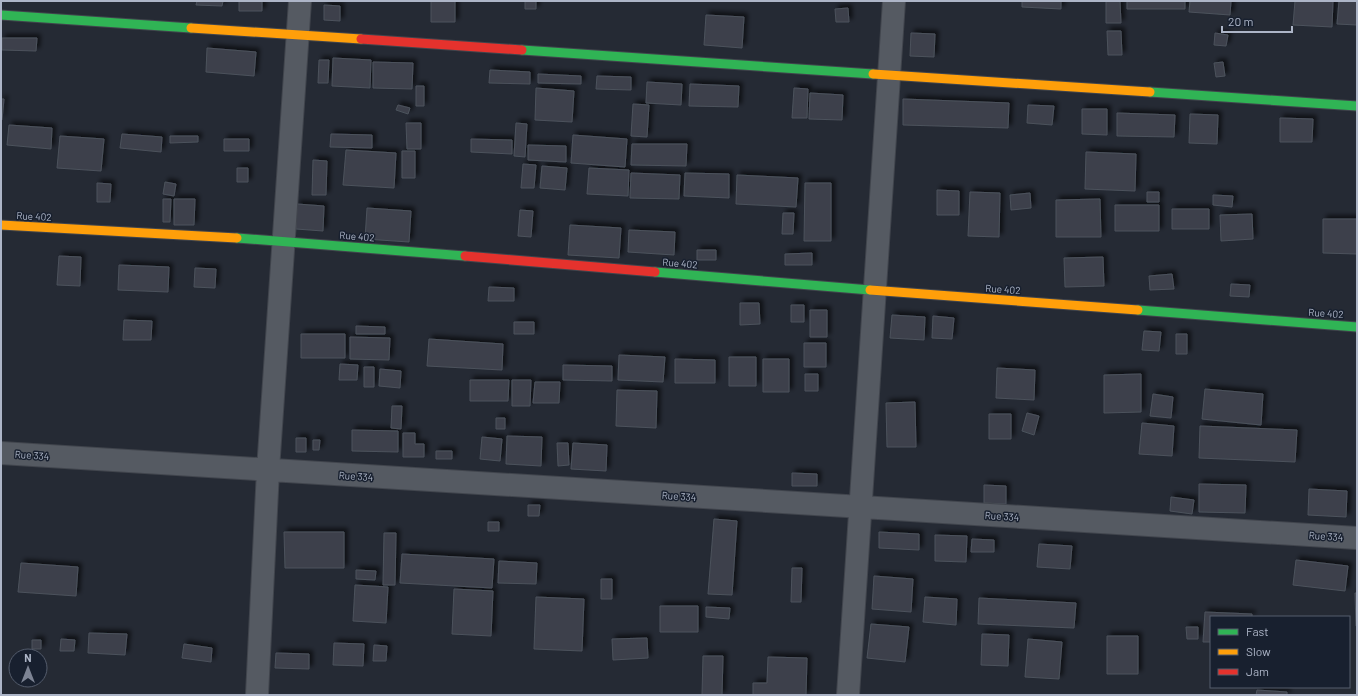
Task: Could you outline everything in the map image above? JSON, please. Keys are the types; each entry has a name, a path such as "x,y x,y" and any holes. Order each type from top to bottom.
{"street":[{"path":"257,695 268,470 300,1"},
{"path":"848,695 894,1"},
{"path":"1,15 1357,106"},
{"name":"Rue 402","path":"1,225 284,241 875,290 1357,327"},
{"name":"Rue 334","path":"1,454 1357,538"}],"building":[{"path":"197,1 223,1 222,6 196,5"},
{"path":"239,1 262,1 262,11 239,11"},
{"path":"431,1 455,1 455,22 431,22"},
{"path":"525,1 536,1 536,9 525,9"},
{"path":"1022,1 1061,1 1061,9 1022,7"},
{"path":"1106,1 1120,1 1121,23 1106,23"},
{"path":"1127,1 1185,1 1185,9 1127,9"},
{"path":"1190,1 1231,1 1230,15 1189,12"},
{"path":"1295,1 1333,1 1332,27 1293,25"},
{"path":"1339,1 1357,1 1357,25 1337,24"},
{"path":"324,5 340,6 340,21 324,20"},
{"path":"848,8 849,22 836,22 835,9"},
{"path":"706,15 744,17 742,48 704,45"},
{"path":"1107,31 1121,31 1122,55 1108,55"},
{"path":"911,33 935,34 934,57 910,56"},
{"path":"1215,33 1228,35 1226,46 1214,45"},
{"path":"2,38 37,38 36,51 2,50"},
{"path":"207,48 256,52 254,76 206,72"},
{"path":"333,58 371,60 370,88 332,86"},
{"path":"319,60 329,60 328,83 318,83"},
{"path":"373,62 413,63 412,89 373,88"},
{"path":"1223,62 1225,76 1216,77 1214,63"},
{"path":"490,70 530,72 530,84 489,83"},
{"path":"538,74 581,76 581,84 538,83"},
{"path":"597,76 631,77 631,90 596,89"},
{"path":"647,82 682,84 681,105 646,103"},
{"path":"690,84 739,86 738,107 689,106"},
{"path":"416,86 424,86 424,106 416,106"},
{"path":"536,88 574,91 572,122 535,120"},
{"path":"794,88 808,89 807,118 792,118"},
{"path":"810,93 843,95 842,120 809,119"},
{"path":"1,99 4,99 2,120 1,119"},
{"path":"903,99 1009,103 1008,128 903,125"},
{"path":"633,104 649,105 647,137 631,136"},
{"path":"398,105 410,108 408,114 396,110"},
{"path":"1028,105 1054,106 1052,125 1027,123"},
{"path":"1082,109 1107,109 1107,135 1082,134"},
{"path":"1117,113 1175,115 1174,137 1117,136"},
{"path":"1190,114 1218,115 1217,144 1189,143"},
{"path":"1280,118 1313,119 1312,142 1280,142"},
{"path":"406,123 421,123 421,149 407,149"},
{"path":"516,123 527,124 525,157 514,156"},
{"path":"9,125 52,128 51,149 7,145"},
{"path":"122,134 162,137 161,152 120,148"},
{"path":"331,134 372,135 372,148 330,147"},
{"path":"573,135 627,139 625,167 571,163"},
{"path":"60,136 104,139 101,171 57,168"},
{"path":"170,136 198,136 198,142 170,143"},
{"path":"224,139 249,139 249,151 224,151"},
{"path":"471,139 512,140 512,154 471,152"},
{"path":"632,144 687,144 686,166 631,165"},
{"path":"528,145 566,146 566,162 528,160"},
{"path":"346,150 396,153 394,188 343,185"},
{"path":"402,151 415,151 415,178 402,178"},
{"path":"1086,152 1136,154 1135,191 1085,189"},
{"path":"313,160 327,161 326,195 312,195"},
{"path":"523,164 536,165 534,188 521,188"},
{"path":"542,166 567,168 565,190 540,188"},
{"path":"237,168 248,168 248,182 237,182"},
{"path":"589,168 629,170 628,196 587,194"},
{"path":"631,173 680,175 679,199 630,198"},
{"path":"685,173 729,174 729,198 684,196"},
{"path":"737,175 798,178 796,207 736,204"},
{"path":"165,182 176,184 174,196 163,194"},
{"path":"97,183 111,184 110,202 97,202"},
{"path":"805,183 831,183 831,241 804,241"},
{"path":"937,190 959,191 959,215 937,215"},
{"path":"970,192 1000,193 999,237 968,236"},
{"path":"1147,192 1159,192 1159,202 1147,202"},
{"path":"1030,193 1031,208 1011,210 1010,195"},
{"path":"1213,195 1233,196 1232,207 1213,205"},
{"path":"163,199 171,199 170,222 163,222"},
{"path":"174,199 195,199 194,225 174,225"},
{"path":"1100,199 1101,237 1056,237 1056,200"},
{"path":"297,204 324,206 323,231 296,229"},
{"path":"1115,205 1159,205 1159,231 1115,231"},
{"path":"367,208 411,211 409,242 365,239"},
{"path":"1172,209 1209,209 1209,229 1172,229"},
{"path":"520,210 533,211 531,237 518,236"},
{"path":"783,213 794,213 793,234 782,234"},
{"path":"1252,214 1253,239 1221,241 1220,215"},
{"path":"1323,219 1357,219 1357,254 1323,253"},
{"path":"570,225 621,228 619,258 568,255"},
{"path":"629,230 675,232 674,255 628,252"},
{"path":"697,250 716,250 716,260 697,260"},
{"path":"812,253 812,265 785,265 785,254"},
{"path":"59,256 81,257 80,286 57,285"},
{"path":"1103,257 1104,286 1065,287 1064,258"},
{"path":"119,265 169,267 168,292 118,290"},
{"path":"195,268 216,269 215,288 194,287"},
{"path":"1172,274 1174,289 1150,290 1149,276"},
{"path":"1231,284 1250,285 1249,297 1230,296"},
{"path":"489,287 514,288 514,301 488,301"},
{"path":"740,303 759,303 760,324 740,325"},
{"path":"791,305 804,305 804,322 791,322"},
{"path":"810,310 827,310 827,337 810,337"},
{"path":"892,315 925,317 924,340 890,338"},
{"path":"933,316 954,318 952,339 932,338"},
{"path":"124,320 152,321 151,340 123,340"},
{"path":"514,322 534,322 534,334 514,334"},
{"path":"356,326 385,327 385,334 356,334"},
{"path":"1144,331 1161,332 1159,351 1142,350"},
{"path":"301,334 345,334 345,358 301,358"},
{"path":"1176,334 1187,334 1187,354 1176,354"},
{"path":"350,337 390,338 389,360 350,359"},
{"path":"429,339 503,344 502,370 427,366"},
{"path":"804,343 826,343 826,367 804,367"},
{"path":"619,355 665,357 663,382 618,380"},
{"path":"729,357 756,357 756,386 729,386"},
{"path":"675,359 715,360 715,383 675,383"},
{"path":"763,359 789,359 789,392 763,392"},
{"path":"340,364 358,365 357,380 339,380"},
{"path":"563,365 612,366 612,381 563,380"},
{"path":"364,367 374,367 374,387 364,387"},
{"path":"997,368 1035,370 1034,400 996,398"},
{"path":"380,369 401,371 400,388 379,386"},
{"path":"805,374 818,374 818,391 805,391"},
{"path":"1141,374 1141,412 1104,413 1104,375"},
{"path":"470,380 509,380 508,401 470,401"},
{"path":"512,380 531,380 530,406 512,406"},
{"path":"535,382 560,382 559,403 533,403"},
{"path":"1205,389 1263,394 1261,425 1202,419"},
{"path":"617,390 657,391 656,428 616,426"},
{"path":"1153,394 1173,397 1171,418 1150,416"},
{"path":"915,402 916,447 887,447 886,403"},
{"path":"392,406 402,406 401,429 391,428"},
{"path":"1027,413 1039,416 1034,435 1022,431"},
{"path":"989,414 1011,414 1011,439 989,439"},
{"path":"496,418 505,418 505,429 496,429"},
{"path":"1142,423 1174,426 1172,456 1139,454"},
{"path":"1200,426 1297,430 1295,462 1199,458"},
{"path":"352,430 398,431 398,452 352,451"},
{"path":"403,433 415,433 415,444 424,444 424,457 403,457"},
{"path":"507,436 542,437 541,466 506,464"},
{"path":"482,437 502,439 500,461 480,459"},
{"path":"296,438 306,438 306,452 296,452"},
{"path":"313,440 320,440 319,450 313,450"},
{"path":"557,443 568,443 569,465 558,466"},
{"path":"573,443 607,445 606,471 571,469"},
{"path":"436,451 452,451 452,459 436,459"},
{"path":"792,473 817,474 817,486 792,486"},
{"path":"1199,484 1246,485 1245,513 1199,512"},
{"path":"984,485 1006,486 1006,504 984,503"},
{"path":"1309,489 1347,491 1346,517 1308,515"},
{"path":"1171,497 1194,500 1192,514 1170,511"},
{"path":"528,505 540,505 539,516 528,516"},
{"path":"714,519 737,521 732,595 708,594"},
{"path":"488,522 499,522 499,531 488,531"},
{"path":"284,532 344,532 344,568 285,568"},
{"path":"879,532 919,534 919,550 879,548"},
{"path":"384,533 396,533 395,585 383,585"},
{"path":"935,535 967,536 966,562 935,561"},
{"path":"972,539 994,540 994,552 971,552"},
{"path":"1039,544 1072,546 1070,569 1037,567"},
{"path":"402,554 494,559 492,588 400,583"},
{"path":"1296,560 1348,566 1345,591 1293,585"},
{"path":"499,561 537,563 536,584 498,583"},
{"path":"21,563 78,567 76,596 18,592"},
{"path":"792,568 802,568 801,602 791,602"},
{"path":"356,570 376,571 375,580 356,579"},
{"path":"874,576 913,579 911,612 872,609"},
{"path":"601,579 612,579 612,599 601,599"},
{"path":"355,585 388,587 386,623 353,621"},
{"path":"454,589 493,591 491,636 452,634"},
{"path":"1355,593 1357,593 1357,626 1356,626"},
{"path":"536,597 584,599 582,651 534,649"},
{"path":"925,597 957,599 956,625 923,622"},
{"path":"979,598 1076,603 1074,628 978,624"},
{"path":"660,606 698,606 698,632 660,632"},
{"path":"706,607 730,608 729,619 706,617"},
{"path":"1205,612 1252,614 1252,616 1210,616 1210,642 1203,642"},
{"path":"871,624 909,627 905,662 867,658"},
{"path":"1186,627 1198,627 1198,639 1187,639"},
{"path":"89,633 127,634 125,655 88,653"},
{"path":"982,634 1009,635 1008,666 981,665"},
{"path":"1107,636 1138,636 1138,674 1107,674"},
{"path":"647,638 648,658 613,660 612,639"},
{"path":"61,639 75,640 74,651 60,651"},
{"path":"1028,639 1062,642 1059,679 1025,677"},
{"path":"32,640 41,640 41,648 32,648"},
{"path":"334,643 364,644 363,666 333,665"},
{"path":"184,644 212,648 211,662 182,658"},
{"path":"374,645 387,646 386,661 373,661"},
{"path":"276,653 309,654 309,669 275,668"},
{"path":"703,656 723,656 722,695 702,695"},
{"path":"768,657 807,658 806,695 753,695 753,683 767,683"},
{"path":"1257,690 1287,692 1287,695 1256,695"}],"traffic: fast":[{"path":"1,15 191,28"},
{"path":"522,50 873,74"},
{"path":"1150,92 1357,106"},
{"path":"237,238 465,256"},
{"path":"655,272 870,290"},
{"path":"1138,310 1357,327"}],"traffic: slow":[{"path":"191,28 361,39"},
{"path":"873,74 1150,92"},
{"path":"1,225 237,238"},
{"path":"870,290 1138,310"}],"traffic: jam":[{"path":"361,39 522,50"},
{"path":"465,256 655,272"}]}
